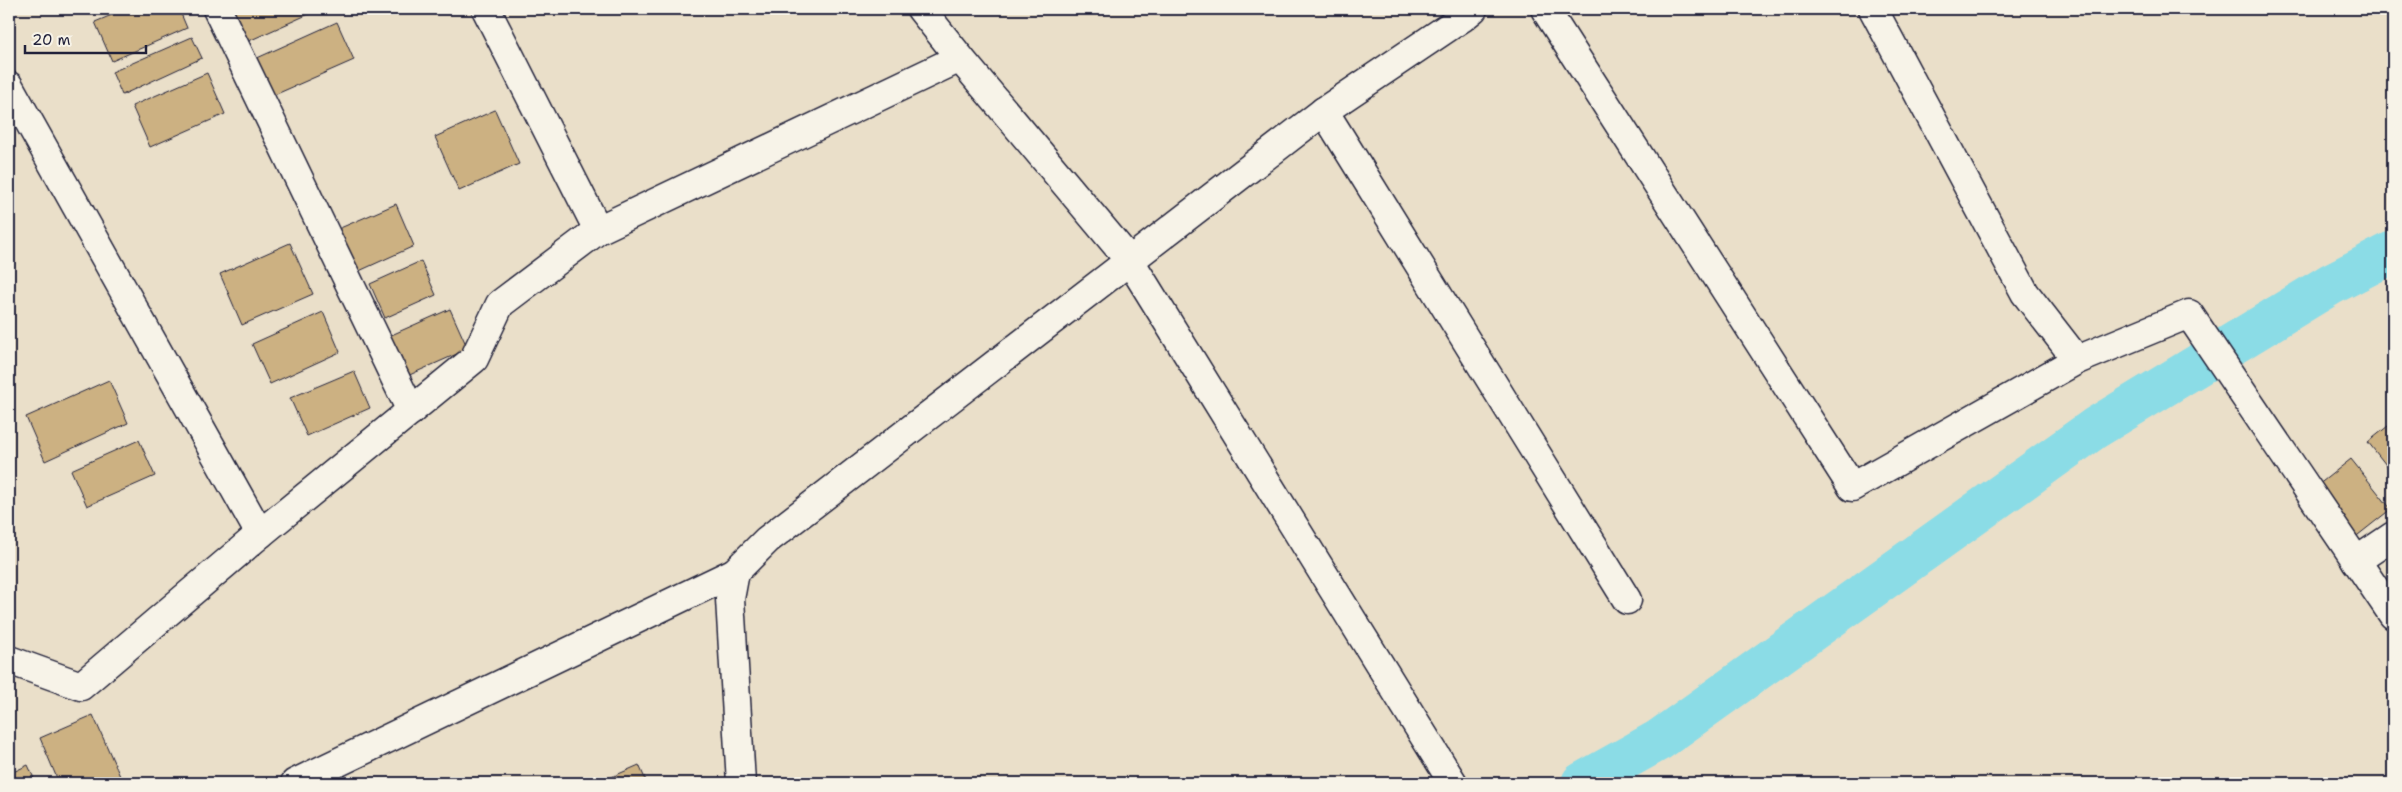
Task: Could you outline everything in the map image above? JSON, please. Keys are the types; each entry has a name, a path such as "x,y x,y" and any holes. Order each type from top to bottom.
{"street":[{"path":"217,9 411,411"},
{"path":"486,9 598,230"},
{"path":"921,9 1130,261 1453,783"},
{"path":"295,783 736,572 767,540 1324,111 1473,9"},
{"path":"1545,9 1852,487 2077,360 2189,314 2393,615"},
{"path":"1872,9 2025,293 2077,360"},
{"path":"9,660 81,686 260,534 474,359 500,304 598,230 960,58"},
{"path":"9,86 260,534"},
{"path":"1324,111 1628,600"},
{"path":"2356,562 2393,536"},
{"path":"736,572 730,599 741,783"}],"building":[{"path":"126,9 179,9 187,28 112,61 95,22"},
{"path":"224,9 320,9 240,45"},
{"path":"337,22 354,60 272,96 255,59"},
{"path":"192,37 202,58 122,95 112,72"},
{"path":"207,73 225,114 150,147 132,106"},
{"path":"495,110 519,164 459,191 435,137"},
{"path":"396,204 414,246 357,272 338,229"},
{"path":"290,243 313,294 242,325 220,274"},
{"path":"421,261 436,295 385,318 370,284"},
{"path":"450,309 468,349 405,377 387,337"},
{"path":"323,312 340,352 270,384 252,344"},
{"path":"354,371 370,408 307,436 290,398"},
{"path":"109,380 128,423 45,461 26,417"},
{"path":"2393,422 2393,474 2368,442"},
{"path":"139,440 155,476 87,506 71,470"},
{"path":"2351,459 2391,509 2353,539 2313,489"},
{"path":"93,715 123,783 59,783 40,738"},
{"path":"28,765 36,783 9,783 9,774"},
{"path":"639,765 647,783 598,783"},
{"path":"1889,778 1892,783 1878,783"}],"waterway":[{"path":"1582,783 1659,740 2095,428 2331,284 2393,252"}]}
